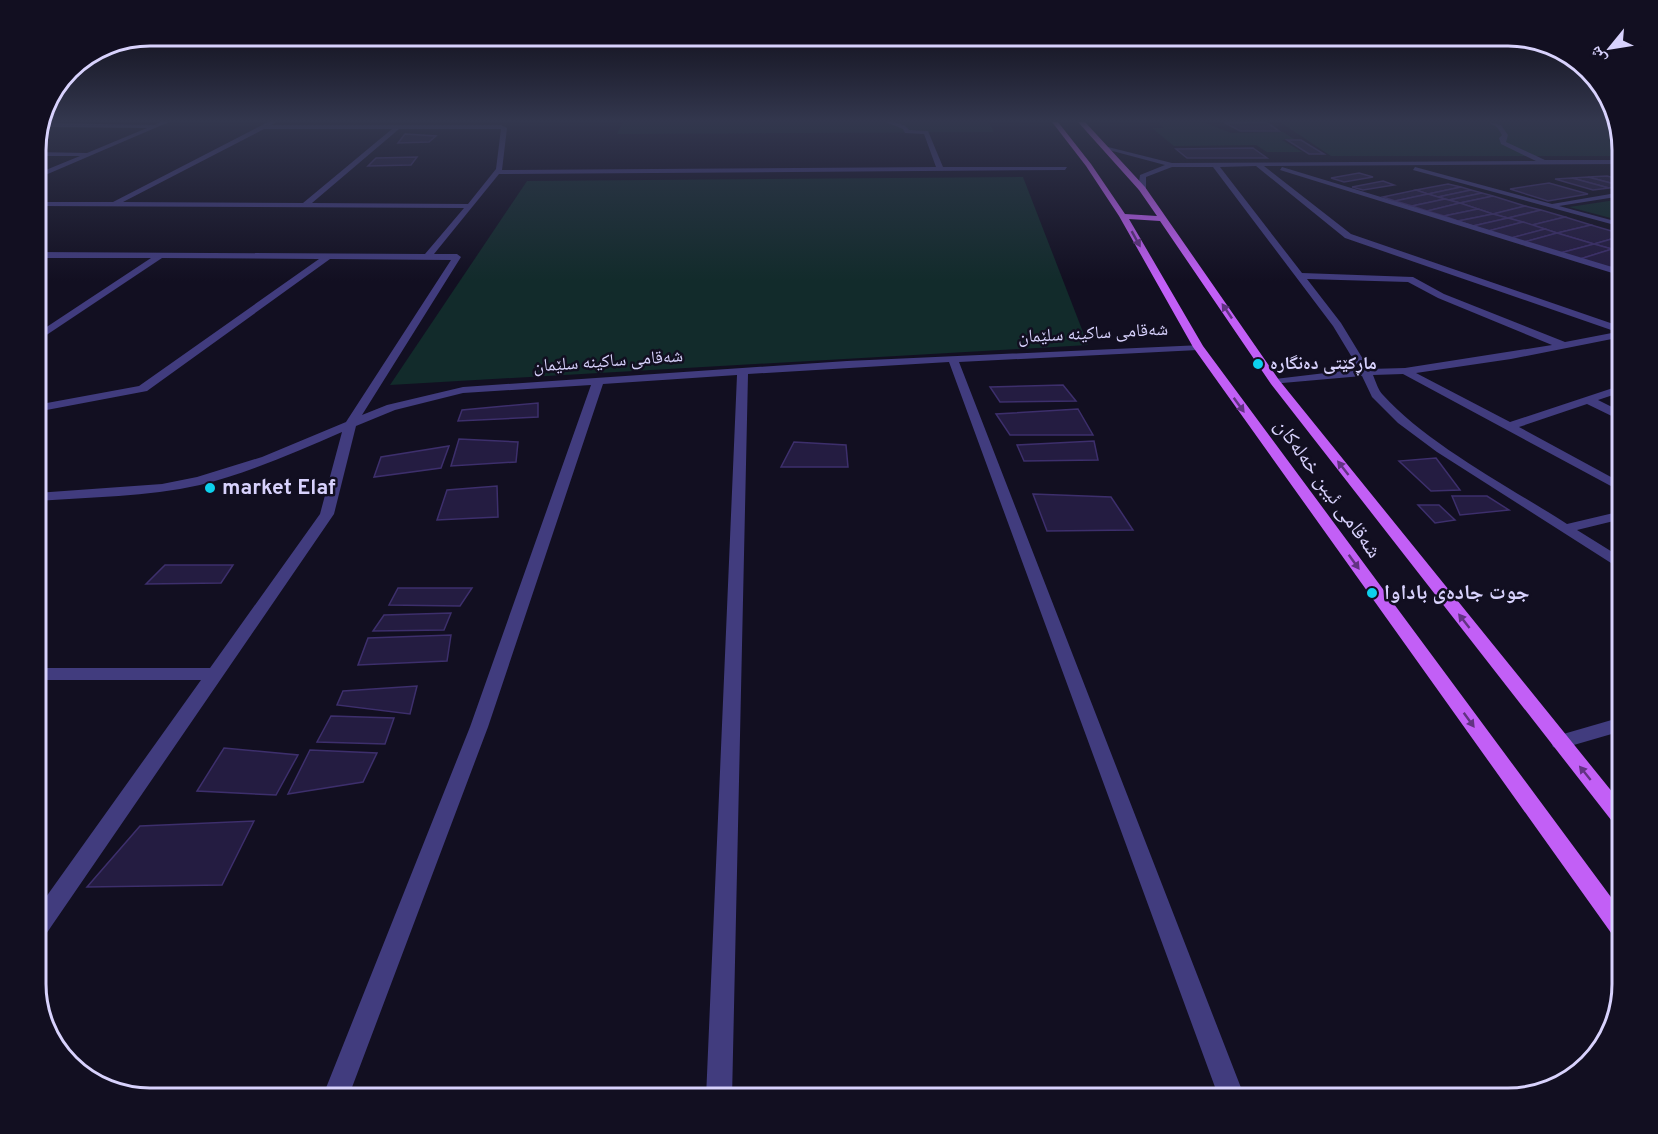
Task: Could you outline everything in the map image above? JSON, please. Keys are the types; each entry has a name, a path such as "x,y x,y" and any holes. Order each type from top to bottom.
{"main road":[{"name":"شەقامی ئیبن خەلەکان","path":"1096,175 1123,216 1198,347 1612,916"},
{"name":"شەقامی ئیبن خەلەکان","path":"1130,175 1164,219 1275,382 1612,807"},
{"path":"1123,216 1164,219"}],"street":[{"path":"113,204 170,175"},
{"path":"305,205 341,175"},
{"path":"426,258 496,175"},
{"path":"1142,189 1142,176 1145,175"},
{"path":"1223,175 1337,325 1366,372 1376,394 1402,420 1441,449 1612,558"},
{"path":"1271,175 1348,236 1612,327"},
{"path":"1303,175 1612,270"},
{"path":"1436,175 1612,222"},
{"path":"1550,205 1612,196"},
{"path":"47,204 470,206"},
{"path":"47,255 426,258 457,256 350,425 327,514 47,910"},
{"path":"47,332 161,255"},
{"path":"47,407 143,389 329,256"},
{"path":"1301,276 1410,279 1441,296 1565,346"},
{"path":"1275,382 1366,372 1405,371 1565,346 1612,336"},
{"name":"شەقامی ساکینە سلێمان","path":"47,496 162,488 199,481 267,460 391,406 439,394 743,371 1198,347"},
{"path":"953,359 1228,1088"},
{"path":"719,1088 743,371"},
{"path":"1405,371 1511,426 1612,482"},
{"path":"339,1088 479,727 598,381"},
{"path":"1511,426 1612,391"},
{"path":"1587,399 1612,412"},
{"path":"1567,528 1612,517"},
{"path":"47,674 215,674"},
{"path":"1560,742 1612,727"}],"green space":[{"path":"1023,177 1088,345 390,385 527,181"},
{"path":"1612,201 1612,218 1569,207"}],"building":[{"path":"1348,175 1373,177 1344,182 1331,178"},
{"path":"1607,176 1612,177 1612,183 1588,177"},
{"path":"1588,177 1612,183 1612,188 1609,188 1572,178"},
{"path":"1572,178 1609,188 1593,190 1555,179"},
{"path":"1383,181 1394,185 1363,190 1352,187"},
{"path":"1549,183 1588,194 1548,201 1510,189"},
{"path":"1448,184 1461,187 1428,194 1416,190"},
{"path":"1461,187 1471,190 1438,197 1428,194"},
{"path":"1416,190 1428,194 1395,201 1383,197"},
{"path":"1471,190 1482,193 1449,200 1438,197"},
{"path":"1482,193 1493,196 1460,203 1449,200"},
{"path":"1428,194 1445,199 1412,206 1395,201"},
{"path":"1493,196 1525,206 1493,214 1460,203"},
{"path":"1445,199 1460,203 1427,211 1412,206"},
{"path":"1460,203 1478,209 1444,216 1427,211"},
{"path":"1525,206 1541,210 1508,218 1493,214"},
{"path":"1478,209 1493,214 1458,221 1444,216"},
{"path":"1541,210 1565,217 1532,225 1508,218"},
{"path":"1493,214 1508,218 1473,226 1458,221"},
{"path":"1565,217 1591,225 1557,233 1532,225"},
{"path":"1508,218 1523,222 1488,231 1473,226"},
{"path":"1523,222 1545,229 1511,238 1488,231"},
{"path":"1591,225 1612,231 1612,239 1594,244 1557,233"},
{"path":"1545,229 1557,233 1524,242 1511,238"},
{"path":"1557,233 1594,244 1560,253 1524,242"},
{"path":"1612,239 1612,249 1594,244"},
{"path":"1594,244 1612,249 1580,259 1560,253"},
{"path":"1612,249 1612,267 1608,268 1580,259"},
{"path":"1063,385 1076,401 1000,402 990,387"},
{"path":"538,403 538,417 458,421 462,410"},
{"path":"1078,409 1093,435 1010,435 996,414"},
{"path":"459,439 518,442 516,462 451,466"},
{"path":"1094,441 1098,460 1024,461 1017,445"},
{"path":"794,442 846,445 848,467 781,467"},
{"path":"449,446 441,468 374,477 381,457"},
{"path":"1436,458 1460,490 1431,491 1399,461"},
{"path":"497,486 498,517 437,520 447,490"},
{"path":"1033,494 1111,497 1133,530 1047,531"},
{"path":"1452,496 1487,496 1509,510 1460,515"},
{"path":"1418,505 1439,505 1455,520 1435,523"},
{"path":"165,565 233,565 221,583 146,584"},
{"path":"398,588 472,588 460,606 389,605"},
{"path":"451,613 444,630 373,631 384,615"},
{"path":"451,635 447,661 358,665 368,638"},
{"path":"417,686 410,714 337,705 343,691"},
{"path":"331,716 394,718 385,744 317,742"},
{"path":"224,748 298,755 276,795 197,791"},
{"path":"310,750 377,753 363,782 288,794"},
{"path":"254,821 222,885 87,887 140,826"}],"place":[{"name":"ماڕكێتی دەنگارە","path":"1258,364"},
{"name":"market Elaf","path":"210,488"},
{"name":"جوت جادەی باداوا","path":"1372,593"}]}
